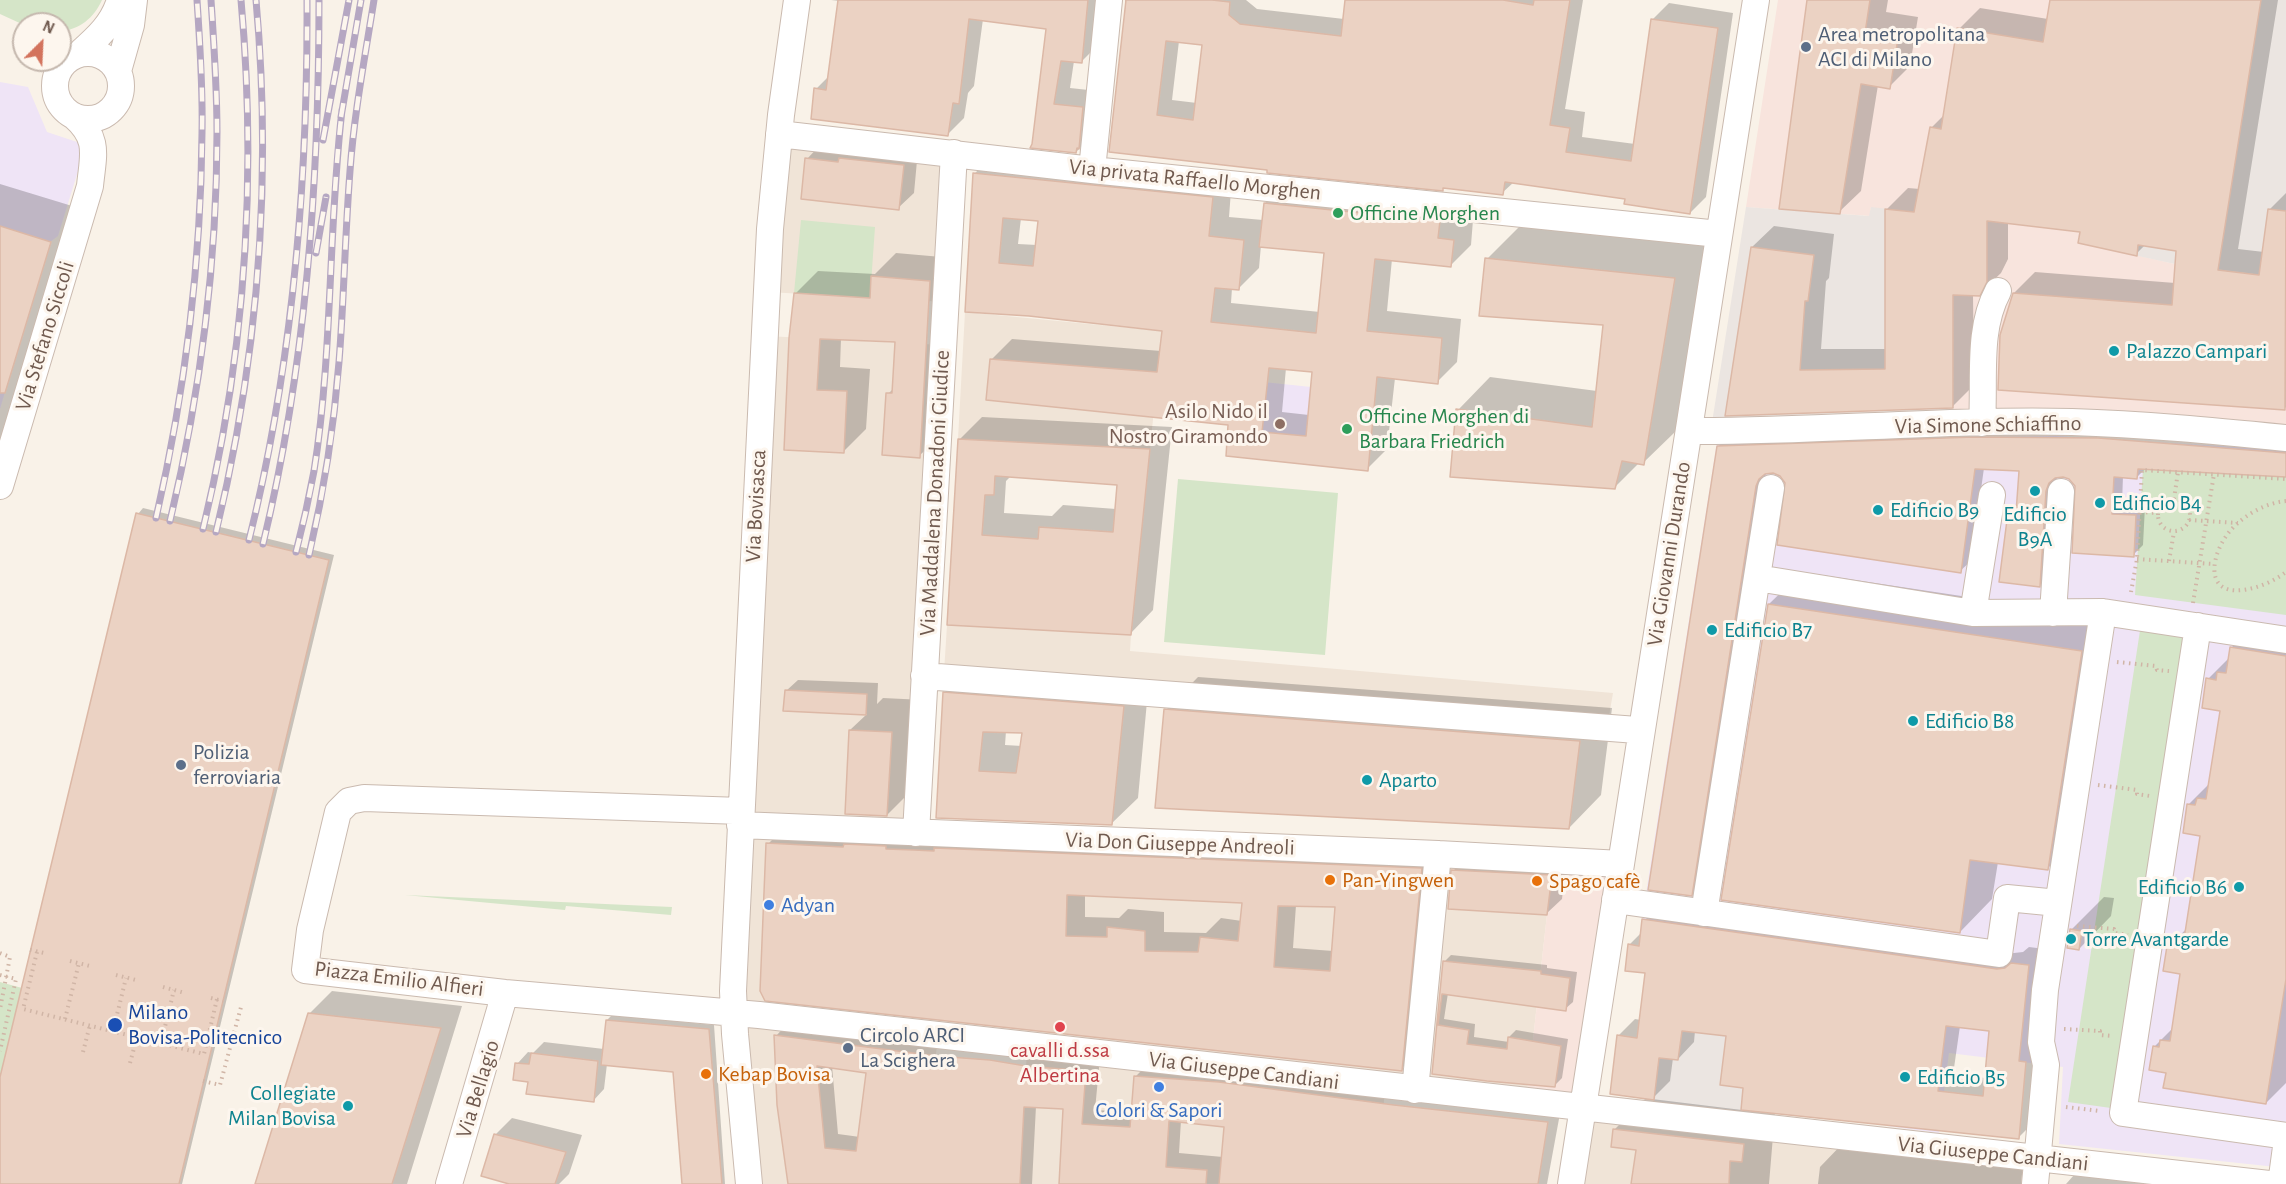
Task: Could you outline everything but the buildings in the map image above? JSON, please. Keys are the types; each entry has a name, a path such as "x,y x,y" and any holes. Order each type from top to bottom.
{"street":[{"path":"120,0 116,13 104,32 79,54 63,64 55,82 55,92 59,102 65,111 74,116 95,119 112,109 118,101 121,91 118,71 131,25 134,0"},
{"name":"Via Bovisasca","path":"749,1184 734,1013 740,818 769,241 779,134 796,0"},
{"path":"1092,170 1109,0"},
{"name":"Via Giovanni Durando","path":"1571,1184 1756,0"},
{"path":"79,54 88,52 100,55 111,61 118,71"},
{"name":"Via Stefano Siccoli","path":"0,486 90,186 101,166 112,109"},
{"name":"Via Stefano Siccoli","path":"74,116 88,128 93,147 90,186"},
{"name":"Via privata Raffaello Morghen","path":"779,134 1092,170 1719,234"},
{"name":"Via Maddalena Donadoni Giudice","path":"916,833 954,153"},
{"path":"1982,423 1985,324 1998,291"},
{"name":"Via Simone Schiaffino","path":"1689,431 2072,422 2286,438"},
{"path":"1704,913 1771,488"},
{"path":"2053,613 2061,492"},
{"path":"1973,613 1992,495"},
{"path":"1756,578 1973,613 2103,612 2195,619 2286,640"},
{"path":"2035,1184 2046,1065 2041,1042 2044,990 2103,612"},
{"path":"2195,619 2190,673 2123,1113 2286,1136"},
{"path":"924,676 1637,730"},
{"name":"Piazza Emilio Alfieri","path":"734,1013 506,993 304,970 310,930 336,820 342,806 349,801 364,798 740,818"},
{"name":"Via Don Giuseppe Andreoli","path":"740,818 916,833 1438,854 1621,864"},
{"path":"1414,1090 1438,854"},
{"path":"1615,900 1999,954 2007,898 2057,913"},
{"name":"Via Bellagio","path":"449,1184 506,993"},
{"name":"Via Giuseppe Candiani","path":"734,1013 1583,1109 1753,1136 2038,1157 2191,1180 2269,1184"},
{"path":"2281,1184 2286,1147"}],"path":[{"path":"2129,601 2137,559 2142,470 2286,479"},
{"path":"2174,499 2178,472"},
{"path":"2195,619 2200,563 2214,474"},
{"path":"2174,499 2180,500 2188,508 2189,520 2185,527 2174,532 2160,524 2158,513 2163,504 2174,499"},
{"path":"2286,501 2260,508 2239,523 2228,533 2213,564 2214,576 2220,585 2233,591 2266,584 2286,572"},
{"path":"2140,512 2158,513"},
{"path":"2189,520 2239,523"},
{"path":"2169,561 2174,532"},
{"path":"2137,559 2213,564"},
{"path":"2096,660 2157,666 2157,670 2190,673"},
{"path":"2077,782 2137,790 2138,794 2171,798"},
{"path":"2057,913 2114,929 2115,933 2150,938"},
{"path":"30,950 44,953"},
{"path":"37,952 23,1009 204,1054 217,999"},
{"path":"0,953 10,957 0,1009"},
{"path":"70,961 90,966"},
{"path":"65,1019 79,963"},
{"path":"0,975 16,979 2,1032 0,1051"},
{"path":"116,975 136,980"},
{"path":"113,1031 126,978"},
{"path":"163,987 185,993"},
{"path":"161,1043 174,990"},
{"path":"211,998 223,1000"},
{"path":"203,1081 220,1085 241,1007"},
{"path":"83,1052 90,1025"},
{"path":"2042,1029 2100,1031 2100,1035 2134,1039"},
{"path":"130,1063 137,1037"},
{"path":"2064,1099 2064,1107 2104,1112"}],"shaded area":[{"path":"1778,0 2119,0 2078,242 2175,264 2173,344 2286,358 2286,438 1954,422 1953,295 1871,207 1870,216 1746,207"},
{"path":"2119,0 2286,0 2286,278 2175,264 2078,243"},
{"path":"0,82 28,87 47,132 86,145 58,236 50,242 0,409"},
{"path":"780,135 953,153 945,302 768,292"},
{"path":"1746,207 1869,216 1871,207 1987,221 1987,296 1953,296 1954,422 1711,429"},
{"path":"965,312 1162,331 1150,449 958,439"},
{"path":"766,336 943,345 915,832 741,825"},
{"name":"Asilo Nido il Nostro Giramondo","path":"1245,380 1311,387 1326,467 1237,457"},
{"path":"2056,436 2286,450 2286,1168 2059,1144 2063,1067 1949,1053 1939,1133 1887,1126 1900,1027 1642,919 1717,442"},
{"path":"947,625 1131,635 1130,651 1613,693 1609,716 943,688"},
{"path":"741,826 1553,861 1526,1102 735,1012"},
{"path":"1553,861 1620,865 1582,1108 1526,1102"},
{"path":"1671,950 1760,961 1739,1125 1652,1116"},
{"path":"735,1013 938,1037 921,1184 749,1184"},
{"path":"1027,1048 1385,1087 1378,1184 1020,1184"},
{"path":"1584,1110 2019,1158 2033,1184 1581,1184"}],"green space":[{"path":"0,0 102,0 86,22 72,29 72,12 12,12 12,20 0,14"},
{"path":"801,220 875,227 870,298 794,293"},
{"path":"2143,468 2286,477 2286,615 2135,595"},
{"path":"1178,479 1338,493 1325,655 1164,642"},
{"path":"2141,624 2184,631 2111,1108 2068,1102"},
{"path":"405,895 672,907 671,915 566,906 565,910"},
{"path":"0,982 22,988 0,1077"}],"railway":[{"path":"156,518 183,375 195,278 201,181 202,116 197,0"},
{"path":"170,521 198,377 214,230 217,132 211,0"},
{"path":"203,529 229,398 244,266 248,133 241,0"},
{"path":"216,532 242,401 258,268 262,134 261,67 256,0"},
{"path":"249,540 277,407 295,272 305,136 307,0"},
{"path":"263,544 278,477 300,342 313,206 319,0"},
{"path":"323,140 349,0"},
{"path":"341,117 361,0"},
{"path":"309,555 324,483 334,411 341,338 352,150 374,0"},
{"path":"296,552 312,481 320,426 342,110"},
{"path":"316,253 326,197"}],"place":[{"name":"Area metropolitana ACI di Milano","path":"1806,47"},
{"name":"Officine Morghen","path":"1338,213"},
{"name":"Palazzo Campari","path":"2114,351"},
{"name":"Asilo Nido il Nostro Giramondo","path":"1280,424"},
{"name":"Officine Morghen di Barbara Friedrich","path":"1347,429"},
{"name":"Edificio B9A","path":"2035,491"},
{"name":"Edificio B4","path":"2100,503"},
{"name":"Edificio B9","path":"1878,510"},
{"name":"Edificio B7","path":"1712,630"},
{"name":"Edificio B8","path":"1913,721"},
{"name":"Polizia ferroviaria","path":"181,765"},
{"name":"Aparto","path":"1367,780"},
{"name":"Pan-Yingwen","path":"1330,880"},
{"name":"Spago cafè","path":"1537,881"},
{"name":"Edificio B6","path":"2239,887"},
{"name":"Adyan","path":"769,905"},
{"name":"Torre Avantgarde","path":"2071,939"},
{"name":"Milano Bovisa-Politecnico","path":"115,1025"},
{"name":"cavalli d.ssa Albertina","path":"1060,1027"},
{"name":"Circolo ARCI La Scighera","path":"848,1048"},
{"name":"Kebap Bovisa","path":"706,1074"},
{"name":"Edificio B5","path":"1905,1077"},
{"name":"Colori & Sapori","path":"1159,1087"},
{"name":"Collegiate Milan Bovisa","path":"348,1106"}]}
